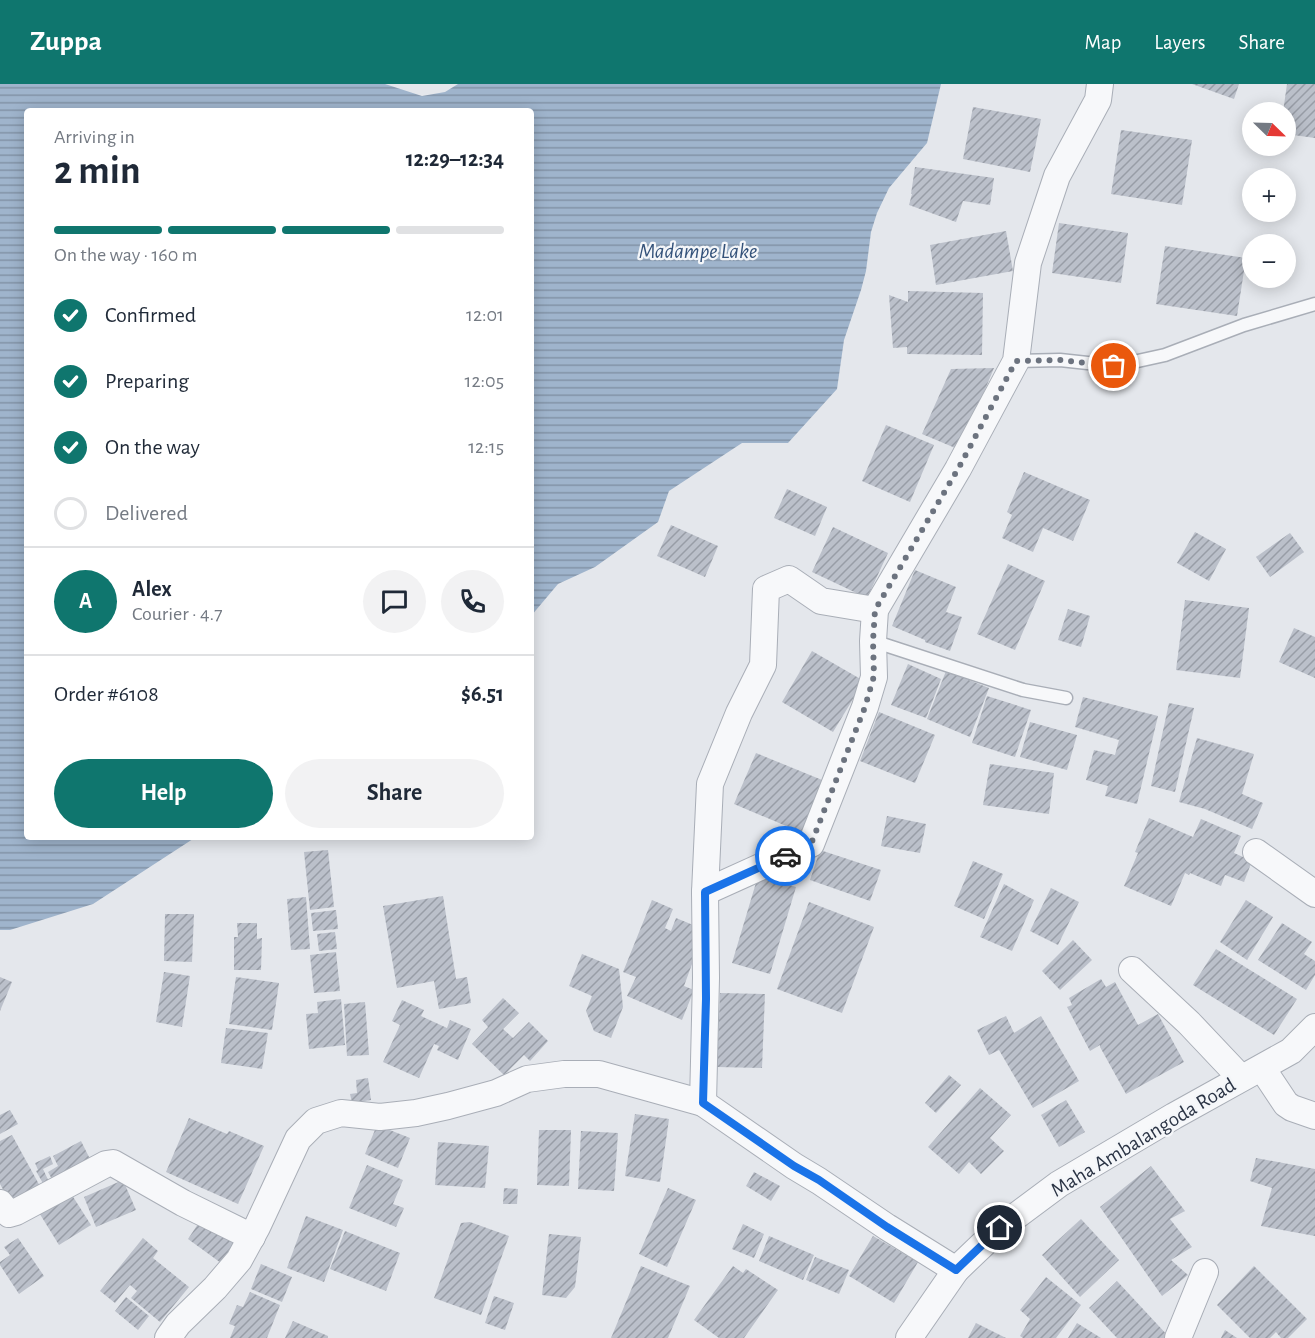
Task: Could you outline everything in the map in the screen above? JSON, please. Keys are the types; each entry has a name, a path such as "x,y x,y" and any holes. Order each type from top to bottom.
{"street":[{"path":"705,892 811,844 871,687 874,676 875,610 958,469 1016,361 1028,263 1057,176 1098,100 1100,84"},
{"path":"703,1103 706,999 705,892 710,784 739,713 763,665 766,589 789,579 822,601 875,610"},
{"path":"1256,852 1315,894"},
{"path":"1132,970 1189,1023 1286,1104 1315,1116"},
{"name":"Maha Ambalangoda Road","path":"909,1338 956,1270 1000,1228 1059,1184 1173,1116 1291,1052 1315,1027"},
{"path":"168,1338 178,1324 239,1260 277,1187 298,1139 316,1121 341,1113 380,1117 448,1107 496,1093 527,1079 564,1074 599,1074 703,1103 794,1166 956,1270"},
{"path":"0,1203 9,1214 15,1212 106,1164 113,1163 183,1203 252,1237"},
{"path":"1178,1338 1205,1272"}],"lane":[{"path":"1016,361 1060,360 1114,366 1166,355 1244,325 1315,304"},
{"path":"873,641 1023,690 1066,698"}],"water":[{"name":"Madampe Lake","path":"0,84 385,84 422,96 445,92 458,84 941,84 927,143 889,188 877,213 871,232 866,271 844,340 837,389 788,443 742,443 669,491 658,522 595,567 558,584 534,612 534,108 24,108 24,840 191,840 93,904 10,930 0,930"}],"building":[{"path":"1192,84 1239,84 1234,99"},
{"path":"1287,84 1315,84 1315,138 1296,135 1296,102 1284,102"},
{"path":"973,107 1041,119 1030,172 963,159"},
{"path":"1121,130 1192,140 1182,205 1111,194"},
{"path":"915,167 994,178 990,205 963,201 956,222 909,205"},
{"path":"1059,223 1128,233 1121,283 1052,273"},
{"path":"1006,231 1013,271 936,285 930,245"},
{"path":"1165,246 1242,257 1242,284 1237,316 1156,304"},
{"path":"908,291 983,293 982,355 907,354 907,347 893,348 889,295 908,302"},
{"path":"994,368 960,450 922,434 951,369"},
{"path":"886,425 934,445 910,502 862,481"},
{"path":"1024,472 1090,500 1073,541 1043,528 1033,552 1002,538 1012,515 1007,512"},
{"path":"787,489 827,507 815,536 774,518"},
{"path":"671,525 718,546 705,577 657,556"},
{"path":"833,527 888,553 867,598 812,572"},
{"path":"1195,532 1226,549 1209,581 1177,563"},
{"path":"1290,533 1304,552 1270,577 1256,557"},
{"path":"1008,564 1045,581 1015,650 977,634"},
{"path":"915,570 956,587 946,612 962,617 950,651 892,626"},
{"path":"1185,600 1249,608 1240,678 1176,670"},
{"path":"1068,609 1090,616 1081,647 1058,640"},
{"path":"1294,628 1315,637 1315,678 1279,662"},
{"path":"812,651 864,681 833,732 782,702"},
{"path":"908,664 941,679 926,718 891,705"},
{"path":"946,671 989,688 970,737 927,719"},
{"path":"987,696 1031,710 1015,757 972,743"},
{"path":"1083,697 1158,716 1137,804 1105,796 1108,786 1086,780 1094,750 1115,755 1119,740 1075,727"},
{"path":"1169,703 1194,708 1175,792 1151,786"},
{"path":"879,712 935,735 915,783 860,761"},
{"path":"1030,722 1077,735 1067,770 1020,757"},
{"path":"1197,738 1254,754 1242,794 1263,803 1252,829 1205,809 1179,802"},
{"path":"756,753 827,782 805,834 734,804"},
{"path":"990,764 1054,773 1049,814 983,805"},
{"path":"887,816 926,824 920,853 881,846"},
{"path":"1149,818 1193,837 1201,819 1241,836 1234,853 1252,861 1244,882 1225,875 1221,886 1185,873 1171,906 1124,886"},
{"path":"328,850 334,907 310,910 304,852"},
{"path":"820,850 881,870 870,901 810,880"},
{"path":"973,861 1003,874 984,919 954,906"},
{"path":"758,876 796,887 770,974 732,963"},
{"path":"1004,884 1034,900 1012,951 980,937"},
{"path":"1051,888 1079,902 1058,945 1030,931"},
{"path":"443,896 456,979 467,977 471,1003 439,1009 434,981 397,988 383,906"},
{"path":"306,897 310,949 291,950 287,899"},
{"path":"652,900 673,909 665,928 671,931 676,918 698,927 700,942 684,986 694,990 682,1020 627,996 636,977 623,972"},
{"path":"1246,900 1273,917 1247,960 1220,942"},
{"path":"809,902 874,927 842,1013 777,989"},
{"path":"336,910 338,929 313,931 311,913"},
{"path":"165,914 194,914 192,962 164,961"},
{"path":"237,923 257,923 257,939 262,938 261,970 234,970 234,937 238,937"},
{"path":"1282,923 1312,942 1304,954 1315,961 1315,975 1306,990 1258,960"},
{"path":"335,932 337,949 319,951 317,934"},
{"path":"1073,940 1092,960 1060,990 1042,971"},
{"path":"1216,949 1297,999 1274,1035 1193,985"},
{"path":"336,952 340,991 314,993 310,955"},
{"path":"582,954 619,969 623,1007 611,1038 594,1031 586,1011 592,996 569,986"},
{"path":"164,972 190,976 182,1027 156,1022"},
{"path":"0,977 12,982 0,1011"},
{"path":"236,977 279,983 272,1030 229,1024"},
{"path":"1101,979 1106,987 1115,982 1138,1025 1158,1014 1184,1062 1126,1094 1100,1045 1090,1051 1067,1007 1072,1005 1069,998"},
{"path":"720,993 765,994 762,1068 717,1067"},
{"path":"503,998 519,1013 503,1029 513,1038 529,1022 548,1041 530,1061 524,1055 504,1075 472,1044 488,1027 482,1020"},
{"path":"341,999 345,1045 309,1049 306,1014 318,1013 317,1002"},
{"path":"402,1000 424,1010 421,1016 447,1028 450,1020 471,1029 458,1060 437,1050 439,1046 434,1044 419,1078 383,1062 400,1025 392,1021"},
{"path":"365,1002 369,1055 347,1056 344,1004"},
{"path":"1006,1016 1014,1033 1041,1016 1079,1081 1033,1108 999,1050 989,1055 977,1030"},
{"path":"226,1028 268,1033 262,1069 221,1063"},
{"path":"949,1075 961,1085 936,1113 925,1103"},
{"path":"368,1078 371,1100 352,1103 350,1094 357,1093 356,1080"},
{"path":"980,1088 1011,1115 990,1138 1004,1151 981,1174 969,1162 959,1174 928,1147"},
{"path":"1066,1100 1085,1132 1059,1147 1041,1115"},
{"path":"10,1110 18,1124 0,1134 0,1115"},
{"path":"635,1114 669,1119 660,1182 625,1176"},
{"path":"189,1118 227,1134 229,1131 264,1146 238,1204 166,1172"},
{"path":"377,1125 410,1138 398,1168 365,1154"},
{"path":"539,1130 571,1130 569,1186 537,1185"},
{"path":"581,1131 618,1133 614,1191 578,1189"},
{"path":"12,1135 41,1188 11,1204 0,1184 0,1141"},
{"path":"81,1141 92,1163 54,1183 48,1172 58,1166 53,1156"},
{"path":"438,1142 489,1146 485,1188 435,1185"},
{"path":"50,1156 53,1164 43,1169 50,1184 45,1187 36,1171 38,1170 35,1163"},
{"path":"1256,1158 1315,1169 1315,1236 1261,1226 1272,1188 1250,1181"},
{"path":"367,1165 403,1180 393,1204 404,1208 396,1227 349,1208"},
{"path":"1151,1166 1185,1211 1170,1219 1192,1247 1171,1260 1188,1275 1162,1296 1100,1207"},
{"path":"754,1172 780,1186 771,1201 746,1186"},
{"path":"123,1180 136,1210 96,1227 84,1197"},
{"path":"504,1188 518,1189 517,1204 503,1204"},
{"path":"668,1188 696,1200 667,1267 639,1254"},
{"path":"70,1192 91,1225 59,1245 38,1211"},
{"path":"306,1216 343,1230 324,1282 287,1268"},
{"path":"202,1218 236,1242 221,1263 188,1239"},
{"path":"1081,1219 1119,1260 1080,1297 1042,1255"},
{"path":"470,1222 509,1236 481,1315 434,1298 461,1223"},
{"path":"743,1224 764,1234 754,1258 732,1249"},
{"path":"345,1231 400,1253 386,1291 330,1269"},
{"path":"549,1234 581,1237 575,1287 566,1298 542,1295"},
{"path":"769,1236 814,1255 803,1280 759,1261"},
{"path":"873,1236 918,1262 894,1303 849,1276"},
{"path":"18,1238 44,1276 19,1294 0,1265 0,1262 10,1255 4,1247"},
{"path":"143,1238 158,1251 153,1258 189,1287 160,1322 131,1298 137,1291 130,1285 115,1303 100,1291"},
{"path":"815,1257 849,1270 839,1294 806,1280"},
{"path":"261,1264 292,1277 282,1302 251,1289"},
{"path":"641,1266 690,1286 668,1338 611,1338"},
{"path":"733,1266 743,1273 746,1269 778,1290 744,1338 719,1338 694,1320"},
{"path":"1254,1266 1307,1319 1288,1338 1281,1338 1276,1332 1270,1338 1250,1338 1217,1305"},
{"path":"1046,1277 1081,1305 1056,1338 1023,1338 1020,1336 1030,1319 1020,1310"},
{"path":"1117,1281 1170,1338 1117,1338 1089,1308"},
{"path":"250,1292 280,1305 267,1338 230,1338 235,1326 229,1324 237,1305 243,1307"},
{"path":"494,1296 514,1303 505,1330 485,1323"},
{"path":"126,1297 149,1316 138,1330 115,1311"},
{"path":"293,1321 328,1336 328,1338 285,1338"},
{"path":"976,1323 1006,1338 968,1338"},
{"path":"1077,1323 1101,1338 1068,1338"},
{"path":"1225,1330 1237,1338 1221,1338"}],"way so far":[{"path":"785,856 811,844 865,707 874,676 875,610 958,469 1016,361 1060,360 1114,366"}],"route":[{"path":"785,856 705,892 706,999 703,1103 794,1166 956,1270 1000,1228"}]}
